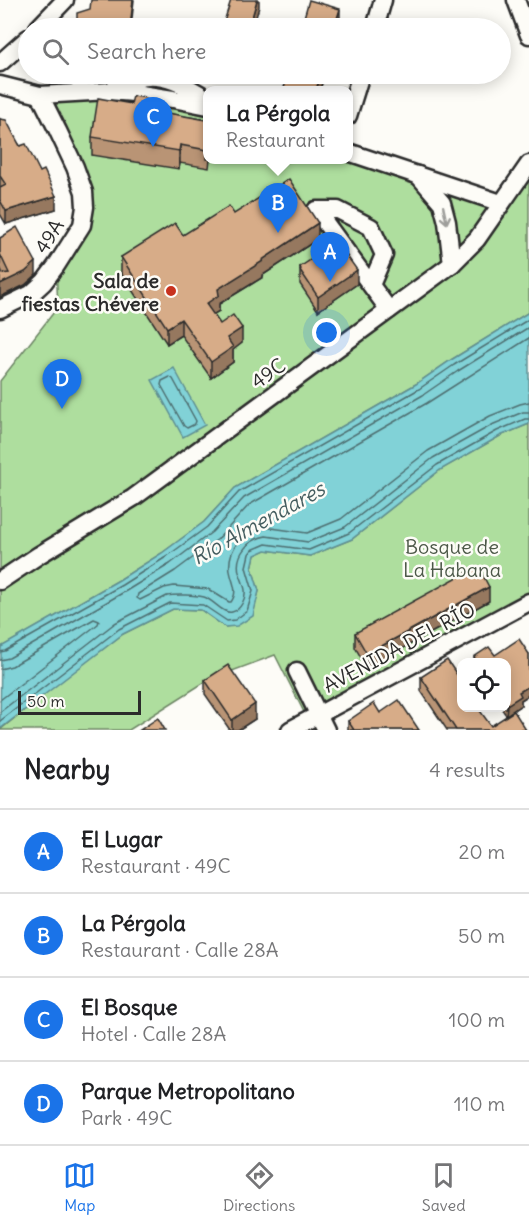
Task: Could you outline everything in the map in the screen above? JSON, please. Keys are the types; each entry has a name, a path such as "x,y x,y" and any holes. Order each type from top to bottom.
{"street":[{"path":"48,18 65,0"},
{"path":"378,18 383,0"},
{"path":"529,2 516,0 529,35"},
{"path":"0,63 18,47"},
{"path":"108,91 124,84"},
{"path":"182,84 203,96"},
{"path":"353,100 358,84"},
{"path":"0,85 40,95 108,91 134,93 203,105"},
{"name":"49A","path":"0,309 31,294 44,282 82,225 85,207 84,192 75,167 40,95"},
{"path":"353,154 501,203"},
{"name":"49C","path":"0,581 133,498 452,264 477,239 529,164"},
{"path":"417,175 442,203 447,222 452,264"},
{"path":"371,285 384,255 371,227 338,210 316,210 389,310"},
{"name":"AVENIDA DEL RÍO","path":"290,730 529,602"},
{"path":"297,671 326,730"}],"green space":[{"path":"109,91 203,105 203,164 353,164 353,161 501,203 529,164 529,312 416,384 235,488 204,522 162,553 0,648 0,381 58,307 56,266 85,207 40,95"},
{"name":"Bosque de La Habana","path":"529,424 529,602 308,720 275,655 208,680 129,730 0,730 123,634 173,609 201,610 225,627 237,625 252,616 259,591 252,568 255,555 266,550 310,556 352,539 440,470 500,436"}],"water":[{"name":"Río Almendares","path":"529,312 529,424 500,436 440,470 352,539 310,556 266,550 255,555 252,568 259,591 253,616 237,626 225,627 201,610 173,609 123,634 0,729 1,647 162,553 204,522 235,488 416,384"},
{"path":"174,368 205,425 183,437 152,380"}],"building":[{"path":"91,0 133,0 131,18 77,18 77,13 90,9"},
{"path":"231,0 257,0 252,18 225,18"},
{"path":"309,0 340,9 337,18 304,18"},
{"path":"285,84 318,84 317,86 285,86"},
{"path":"133,96 146,98 144,109 203,119 203,149 180,145 179,151 92,137 98,98 131,104"},
{"path":"0,119 6,120 20,146 26,144 40,172 44,170 56,196 6,211 0,200 0,188 6,185 0,176"},
{"path":"289,179 318,223 218,289 219,295 206,304 220,324 233,315 242,328 227,338 233,347 211,362 181,319 167,328 121,257 175,223 183,235 229,206 234,214"},
{"path":"17,227 36,262 25,272 0,284 0,274 9,273 0,254 0,238"},
{"path":"337,242 357,270 318,297 300,267"},
{"path":"478,566 489,587 367,654 355,633"},
{"path":"519,639 529,654 529,686 519,692 521,696 511,702 511,658 474,657 489,647 495,655"},
{"path":"447,660 457,675 457,712 481,712 491,726 514,711 526,730 456,730 421,677"},
{"path":"228,665 255,704 232,720 205,680"},
{"path":"399,700 419,730 354,730 348,721 374,703 380,713"},
{"path":"158,718 165,730 140,730"}],"place":[{"name":"El Bosque","path":"153,147"},
{"name":"La Pérgola","path":"278,233"},
{"name":"El Lugar","path":"330,282"},
{"name":"Sala de fiestas Chévere","path":"171,291"},
{"name":"Parque Metropolitano","path":"62,409"}]}
